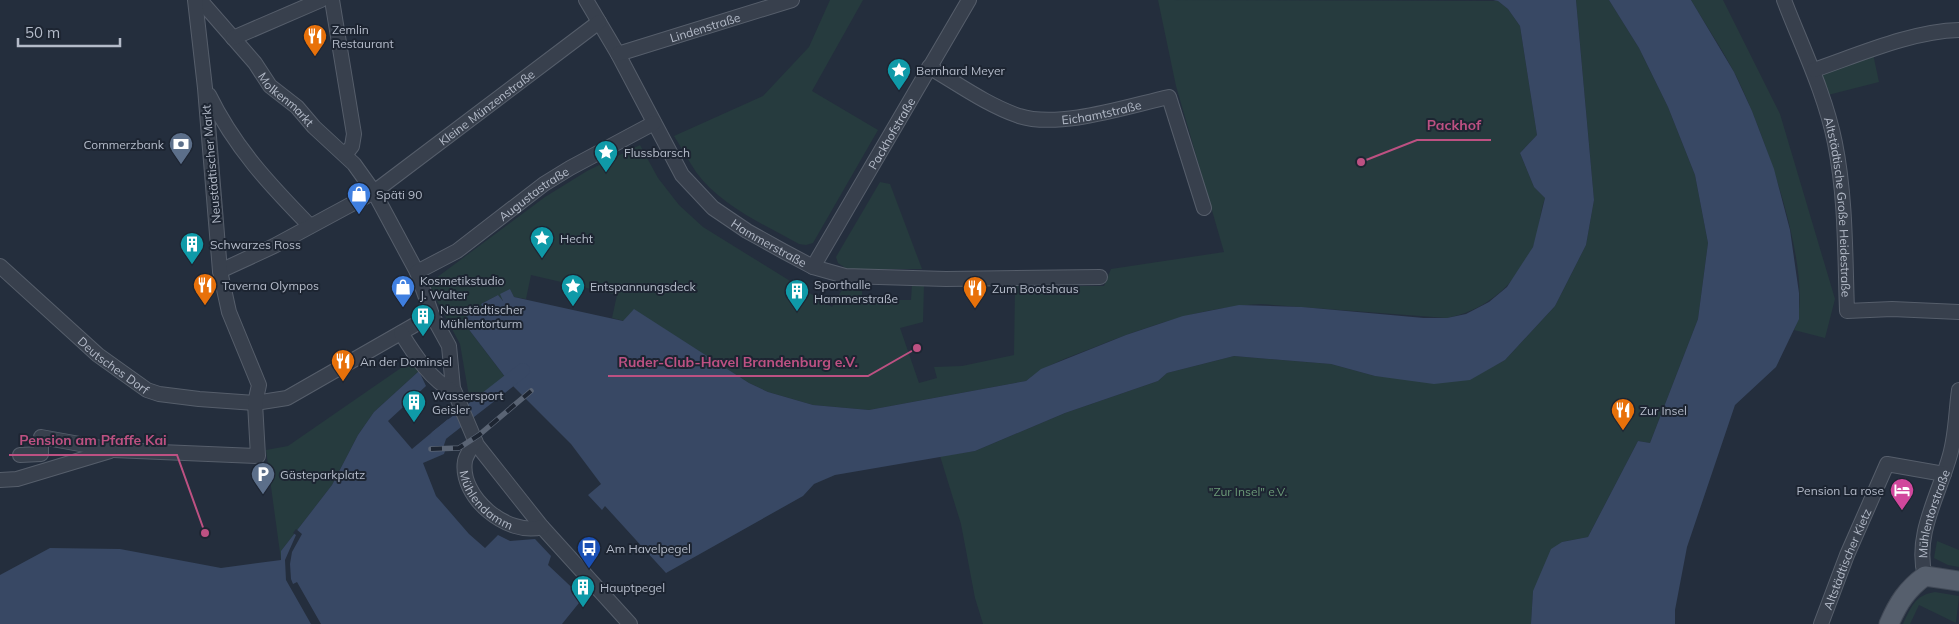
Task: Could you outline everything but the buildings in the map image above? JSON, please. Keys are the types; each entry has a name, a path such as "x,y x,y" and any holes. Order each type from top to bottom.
{"main road":[{"path":"1925,576 1959,581"},
{"name":"Mühlentorstraße","path":"1889,624 1910,587 1925,576"}],"street":[{"name":"Neustädtischer Markt","path":"114,450 258,456 255,403 259,385 229,312 220,271 205,88 195,0"},
{"name":"Molkenmarkt","path":"200,0 255,63 270,86 297,107 314,127 345,155 374,192 417,272"},
{"path":"234,38 321,0"},
{"path":"332,0 354,134 352,146 345,155"},
{"name":"Hammerstraße","path":"586,0 618,54 682,176 713,208 747,231 813,267 845,276 888,278 1100,277"},
{"name":"Lindenstraße","path":"618,54 792,0"},
{"name":"Packhofstraße","path":"813,267 969,0"},
{"name":"Altstädtische Große Heidestraße","path":"1784,0 1814,70 1835,144 1844,241 1847,311 1892,308 1959,312"},
{"name":"Kleine Münzenstraße","path":"374,192 599,22"},
{"path":"1814,70 1906,40 1944,30 1959,30"},
{"name":"Eichamtstraße","path":"929,67 997,107 1021,117 1072,119 1169,96 1204,208"},
{"name":"Neustädtischer Markt","path":"205,88 222,121 252,165 310,226"},
{"name":"Augustastraße","path":"417,272 457,250 544,184 654,123"},
{"path":"220,271 274,246 374,192"},
{"name":"Deutsches Dorf","path":"0,266 98,355 147,390 159,394 200,399 255,403 287,398 432,314"},
{"name":"Mühlendamm","path":"417,272 432,314 449,346 456,396 473,436 488,462 542,527 630,624"},
{"path":"401,333 419,361 434,378 456,396"},
{"name":"Mühlentorstraße","path":"1925,576 1922,562 1922,540 1950,452 1959,390"},
{"name":"Mühlendamm","path":"473,436 465,460 465,478 477,498 494,517 511,526 531,530 542,527"},
{"path":"44,471 41,437 114,450"},
{"path":"0,480 17,479 114,450"},
{"path":"20,455 41,454"},
{"name":"Altstädtischer Kietz","path":"1821,624 1847,555 1887,464 1944,474"}],"green space":[{"path":"830,0 863,0 812,91 878,130 813,243 806,245 799,244 757,221 718,195 696,172 674,136 763,96 809,47"},
{"path":"1158,0 1498,1 1508,9 1520,26 1537,135 1520,153 1534,187 1545,198 1533,247 1518,273 1509,284 1487,302 1475,309 1447,318 1261,304 1217,309 1174,319 1111,341 1056,362 1026,381 869,410 813,405 768,392 749,383 634,310 624,321 612,318 617,295 531,275 526,299 514,297 510,289 502,301 498,295 481,304 483,308 467,327 505,377 470,402 460,344 428,284 545,197 587,171 640,145 658,178 679,205 703,227 832,307 846,283 862,284 862,300 911,300 912,284 924,284 923,322 900,328 919,383 937,378 934,367 962,366 1014,355 1015,286 1104,286 1111,269 1224,252 1176,86"},
{"name":"\"Zur Insel\" e.V.","path":"1576,0 1609,0 1639,48 1668,107 1695,175 1708,243 1698,319 1650,443 1638,441 1588,537 1562,542 1533,591 1531,624 983,624 975,598 961,524 940,456 975,451 1065,413 1158,381 1167,373 1234,356 1331,364 1375,376 1393,377 1496,365 1505,360 1555,306 1586,245 1594,200"},
{"path":"1691,0 1723,0 1780,114 1835,299 1825,338 1794,330 1799,306 1798,275 1783,200 1771,161 1745,95 1729,63"},
{"path":"1873,54 1879,82 1828,95 1821,71"},
{"path":"880,182 890,184 922,269 847,269 838,263 836,257"},
{"path":"411,361 419,371 374,412 358,435 332,485 281,551 281,560 266,450 288,446"},
{"path":"1937,541 1959,550 1959,567 1948,565 1934,558"},
{"path":"1935,592 1959,596 1956,623 1919,605 1910,624 1903,624 1911,607 1918,599"}],"water":[{"path":"1493,0 1576,0 1594,200 1586,245 1555,306 1505,360 1470,380 1434,384 1375,376 1331,364 1234,356 1167,373 1158,381 1065,413 975,451 835,475 814,484 803,496 666,573 605,506 602,510 588,495 601,484 571,444 509,382 467,327 470,324 466,317 483,308 481,304 498,295 503,301 500,294 510,289 514,297 623,321 634,309 749,383 768,392 813,405 869,410 1026,381 1041,369 1126,335 1183,316 1239,305 1302,307 1424,318 1447,318 1466,314 1489,302 1507,287 1533,247 1545,198 1534,187 1520,153 1537,135 1520,26 1508,9 1498,1"},
{"path":"1609,0 1691,0 1734,72 1752,111 1774,169 1790,230 1799,293 1799,319 1776,367 1735,405 1687,547 1675,610 1675,624 1531,624 1533,591 1551,549 1562,542 1588,537 1638,441 1650,443 1698,319 1708,243 1695,175 1668,107 1639,48"},
{"path":"419,371 426,386 388,421 412,449 448,419 454,430 451,434 448,433 443,448 446,448 444,454 423,463 436,496 469,534 485,548 498,535 510,541 535,539 551,556 548,565 583,598 562,624 0,624 0,575 50,548 120,549 221,568 281,560 281,551 332,485 358,435 374,412"}],"pier":[{"path":"296,529 302,534 292,552 290,564 291,579 293,584 297,582 321,624 311,624 286,580 285,560 296,535 293,533"}],"waterway":[{"path":"437,437 523,370"}],"railway":[{"path":"431,449 459,448 479,435 531,391"}],"place":[{"name":"Zemlin Restaurant","path":"315,57"},
{"name":"Bernhard Meyer","path":"899,91"},
{"name":"Packhof","path":"1361,162"},
{"name":"Commerzbank","path":"181,165"},
{"name":"Flussbarsch","path":"606,173"},
{"name":"Späti 90","path":"359,215"},
{"name":"Hecht","path":"542,259"},
{"name":"Schwarzes Ross","path":"192,265"},
{"name":"Taverna Olympos","path":"205,306"},
{"name":"Entspannungsdeck","path":"573,307"},
{"name":"Kosmetikstudio J. Walter","path":"403,308"},
{"name":"Zum Bootshaus","path":"975,309"},
{"name":"Sporthalle Hammerstraße","path":"797,312"},
{"name":"Neustädtischer Mühlentorturm","path":"423,337"},
{"name":"Ruder-Club-Havel Brandenburg e.V.","path":"917,348"},
{"name":"An der Dominsel","path":"343,382"},
{"name":"Wassersport Geisler","path":"414,423"},
{"name":"Zur Insel","path":"1623,431"},
{"name":"Gästeparkplatz","path":"263,495"},
{"name":"Pension La rose","path":"1902,511"},
{"name":"Pension am Pfaffe Kai","path":"205,533"},
{"name":"Am Havelpegel","path":"589,569"},
{"name":"Hauptpegel","path":"583,608"}]}
